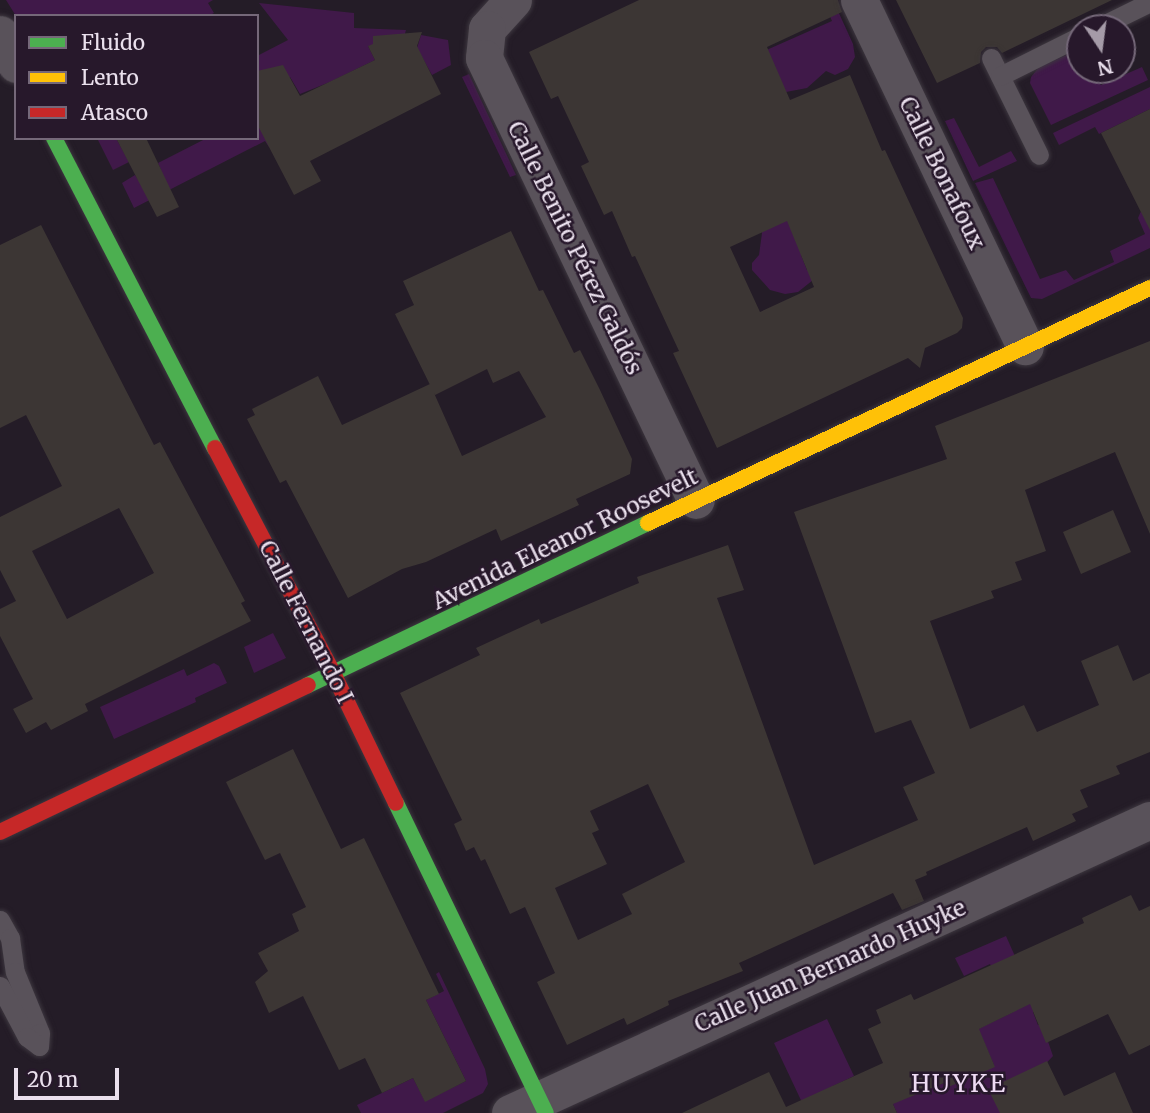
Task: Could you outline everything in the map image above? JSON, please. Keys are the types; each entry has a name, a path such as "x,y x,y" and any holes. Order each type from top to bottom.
{"street":[{"name":"Calle Benito Pérez Galdós","path":"513,0 487,29 484,58 696,500"},
{"name":"Calle Bonafoux","path":"859,0 1025,346"},
{"path":"0,34 14,60"},
{"name":"Calle Fernando I","path":"55,140 334,675 531,1108"},
{"name":"Avenida Eleanor Roosevelt","path":"0,832 696,500 1150,288"},
{"name":"Calle Juan Bernardo Huyke","path":"531,1108 1150,820"}],"lane":[{"path":"1126,14 1150,2"},
{"path":"1000,76 1066,43"},
{"path":"991,58 1039,155"},
{"path":"0,920 10,938 15,972 40,1033 39,1046 27,1037 0,986"}],"shaded area":[{"path":"6,0 213,0 208,3 214,13 212,14 15,14"},
{"path":"823,0 833,0 853,44 855,57 848,69 835,75 826,71 807,88 786,92 762,52 832,21"},
{"path":"259,3 354,13 354,28 406,30 402,44 368,46 375,60 330,82 300,94 290,77 272,86 297,133 269,147 265,141 134,208 122,183 135,175 139,181 161,170 158,163 203,140 259,140 259,55 288,40"},
{"path":"421,35 448,40 451,65 432,75 417,48"},
{"path":"1066,55 1066,84 1136,84 1136,70 1142,67 1148,80 1051,125 1030,83 1039,67"},
{"path":"469,74 516,175 510,177 462,77"},
{"path":"1150,87 1150,109 1099,134 1095,127 1059,145 1053,133"},
{"path":"954,118 979,167 1011,151 1017,161 973,181 945,121"},
{"path":"98,140 117,140 129,162 113,170"},
{"path":"773,175 813,243 801,255 807,270 815,267 813,280 798,292 785,294 770,290 752,270 752,263 759,255 762,233 742,189"},
{"path":"993,178 1040,279 1066,270 1074,280 1114,262 1110,251 1145,234 1138,218 1141,211 1150,207 1150,248 1042,299 1031,298 975,183"},
{"path":"273,633 286,658 254,673 244,647"},
{"path":"214,663 219,666 227,683 195,698 196,702 114,739 100,707 184,669 187,676"},
{"path":"1006,936 1039,1010 1033,1012 1038,1025 1042,1024 1053,1056 1000,1113 897,1113 892,1102 944,1083 946,1087 994,1065 978,1029 1013,1012 990,964 964,976 955,958"},
{"path":"439,972 485,1069 488,1084 483,1093 443,1113 361,1113 357,1105 413,1078 425,1101 466,1081 426,1000 444,991 436,974"},
{"path":"827,1019 854,1076 833,1086 807,1113 774,1043"}],"building":[{"path":"639,0 838,0 842,12 767,47 790,100 850,75 882,151 885,150 963,318 962,328 925,348 920,368 908,358 717,448 673,353 679,351 635,256 632,257 612,211 604,215 581,166 589,162 558,96 551,99 529,52","holes":["787,221 814,287 760,312 730,247"]},
{"path":"896,0 1112,0 1083,14 1066,14 1066,22 1002,53 997,47 986,47 981,52 980,63 937,83"},
{"path":"422,32 417,46 441,94 310,161 321,181 294,195 259,128 259,71 283,65 300,96 375,60 368,46 373,44 373,36"},
{"path":"1150,109 1150,230 1101,133"},
{"path":"117,140 147,140 179,207 157,217"},
{"path":"41,225 154,445 160,442 245,601 241,603 251,621 85,704 88,711 51,730 46,722 26,733 13,709 33,699 0,636 0,609 16,601 0,570 0,517 62,486 26,415 0,428 0,245","holes":["119,508 154,573 67,619 32,551"]},
{"path":"511,231 539,291 543,290 574,353 580,350 600,390 632,459 630,474 576,499 579,505 501,541 496,529 426,562 402,569 348,598 286,480 280,483 247,419 255,415 252,409 318,376 342,425 430,384 395,314 414,305 403,281","holes":["487,369 493,383 519,371 546,417 462,456 434,393 435,395"]},
{"path":"1150,341 1150,534 1115,452 1025,490 1046,551 1015,562 1022,580 991,591 994,598 930,621 970,729 1024,705 1037,732 1099,705 1081,661 1118,645 1133,681 1150,673 1150,752 1116,766 1120,774 1080,790 1088,807 1072,814 1076,821 1033,841 1027,827 926,872 927,875 915,880 924,901 902,910 893,893 739,963 743,971 668,1001 669,1005 627,1025 624,1018 567,1045 537,982 555,973 525,907 510,914 485,859 481,861 474,847 466,851 454,824 462,820 400,693 480,655 476,648 539,619 541,624 639,583 637,577 728,545 744,590 717,598 814,865 918,820 903,787 935,773 911,720 875,733 794,512 947,459 935,426","holes":["648,784 685,862 622,894 632,914 578,940 555,888 607,864 592,833 599,830 590,811"]},
{"path":"1113,510 1131,552 1081,574 1063,532"},
{"path":"293,749 341,849 364,838 439,994 426,1000 466,1081 425,1102 413,1078 382,1093 365,1058 339,1070 303,996 269,1013 255,982 268,971 258,953 299,931 292,914 306,907 280,853 265,860 226,782"},
{"path":"1131,895 1139,911 1150,906 1150,1045 1129,1055 1108,1014 1046,1043 1030,1004 979,1029 995,1067 946,1088 944,1083 893,1104 897,1113 682,1113 769,1072 786,1107 883,1063 868,1029 881,1023 876,1010 911,994 914,1000 1084,923 1082,918"},
{"path":"1047,1061 1064,1096 1115,1072 1133,1113 1000,1113 988,1089"}],"traffic: fast":[{"path":"55,140 215,448"},
{"path":"308,685 648,523"},
{"path":"396,803 546,1113"}],"traffic: slow":[{"path":"648,523 1150,288"}],"traffic: jam":[{"path":"215,448 334,675 396,803"},
{"path":"0,832 308,685"}],"district":[{"name":"HUYKE","path":"959,1084"}]}
